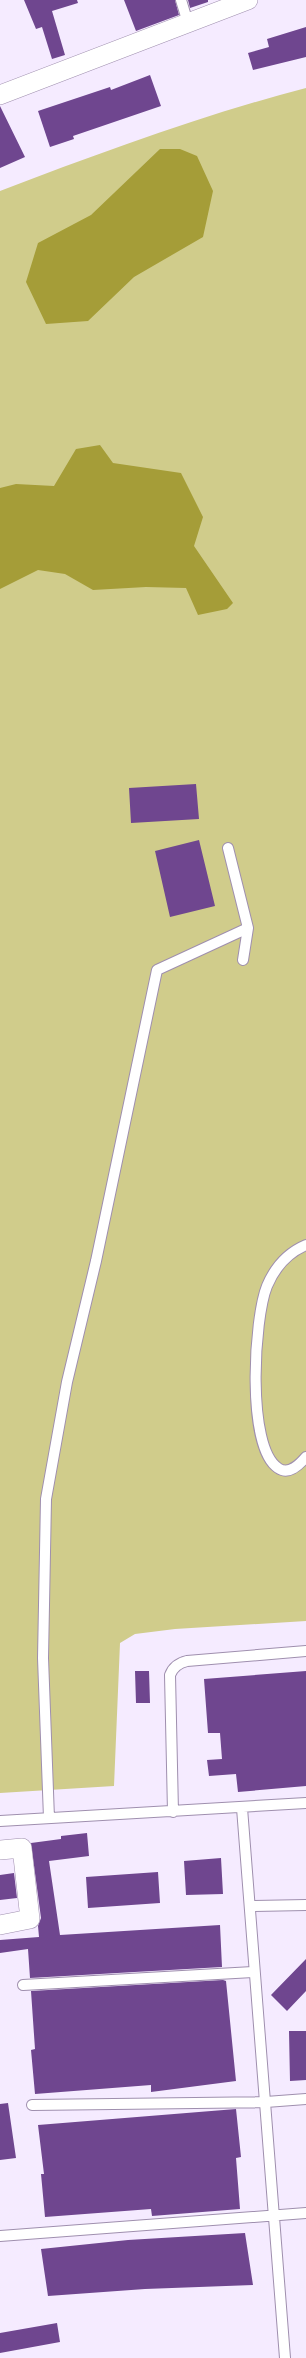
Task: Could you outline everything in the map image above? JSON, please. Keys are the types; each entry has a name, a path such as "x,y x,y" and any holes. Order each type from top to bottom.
{"street":[{"path":"0,95 248,0"},
{"path":"0,1850 22,1848 30,1919 0,1925"}],"lane":[{"path":"181,0 188,24"},
{"path":"228,848 248,928 243,960"},
{"path":"49,1818 43,1658 46,1499 67,1382 96,1261 157,970 248,928"},
{"path":"306,1245 293,1252 281,1262 265,1293 257,1349 256,1400 261,1436 275,1466 281,1470 291,1469 306,1457"},
{"path":"173,1812 170,1675 173,1669 179,1663 187,1661 306,1651"},
{"path":"0,1821 242,1808 306,1803"},
{"path":"242,1808 250,1906 253,1972 266,2102 273,2215 285,2358"},
{"path":"250,1906 306,1905"},
{"path":"23,1985 253,1972"},
{"path":"32,2105 266,2102 306,2099"},
{"path":"0,2236 306,2213"}],"shaded area":[{"path":"306,88 306,1621 175,1629 135,1634 120,1643 114,1786 0,1793 0,191 190,122"},
{"path":"160,149 180,149 197,156 213,191 203,237 134,277 88,321 46,324 26,282 38,243 91,215"},
{"path":"100,445 113,463 181,473 203,517 194,546 233,603 227,609 198,615 186,588 146,587 93,590 65,574 38,570 0,589 0,488 16,484 54,486 76,449"}],"building":[{"path":"24,0 77,0 78,3 52,11 65,55 52,59 42,27 36,29"},
{"path":"124,0 175,0 179,15 136,31"},
{"path":"188,0 208,0 208,2 190,8"},
{"path":"306,27 306,57 253,70 248,53 269,47 267,39"},
{"path":"150,75 161,106 73,136 74,139 50,147 38,111 110,87 111,90"},
{"path":"0,106 25,157 0,168"},
{"path":"196,784 199,819 131,823 129,788"},
{"path":"199,840 215,906 170,917 155,851"},
{"path":"135,1671 149,1671 150,1703 136,1703"},
{"path":"306,1671 306,1786 238,1792 236,1774 209,1776 207,1760 222,1759 220,1733 208,1733 204,1679"},
{"path":"87,1833 89,1856 49,1861 60,1935 220,1925 222,1967 30,1978 28,1949 0,1953 0,1940 39,1937 38,1926 41,1918 31,1843 61,1839 61,1836"},
{"path":"221,1858 223,1894 186,1895 184,1861"},
{"path":"158,1872 160,1903 88,1908 86,1877"},
{"path":"14,1873 17,1898 0,1900 0,1875"},
{"path":"306,1959 306,1991 287,2011 271,1995"},
{"path":"226,1981 236,2081 151,2092 151,2085 35,2094 31,2050 35,2049 31,1991"},
{"path":"289,2031 306,2031 306,2080 290,2081"},
{"path":"8,2103 16,2158 0,2160 0,2104"},
{"path":"236,2109 241,2157 236,2158 240,2209 152,2216 151,2209 45,2217 41,2174 44,2174 38,2125"},
{"path":"245,2233 253,2285 145,2289 48,2296 41,2249 128,2240"},
{"path":"57,2323 60,2342 0,2353 0,2333"}]}
